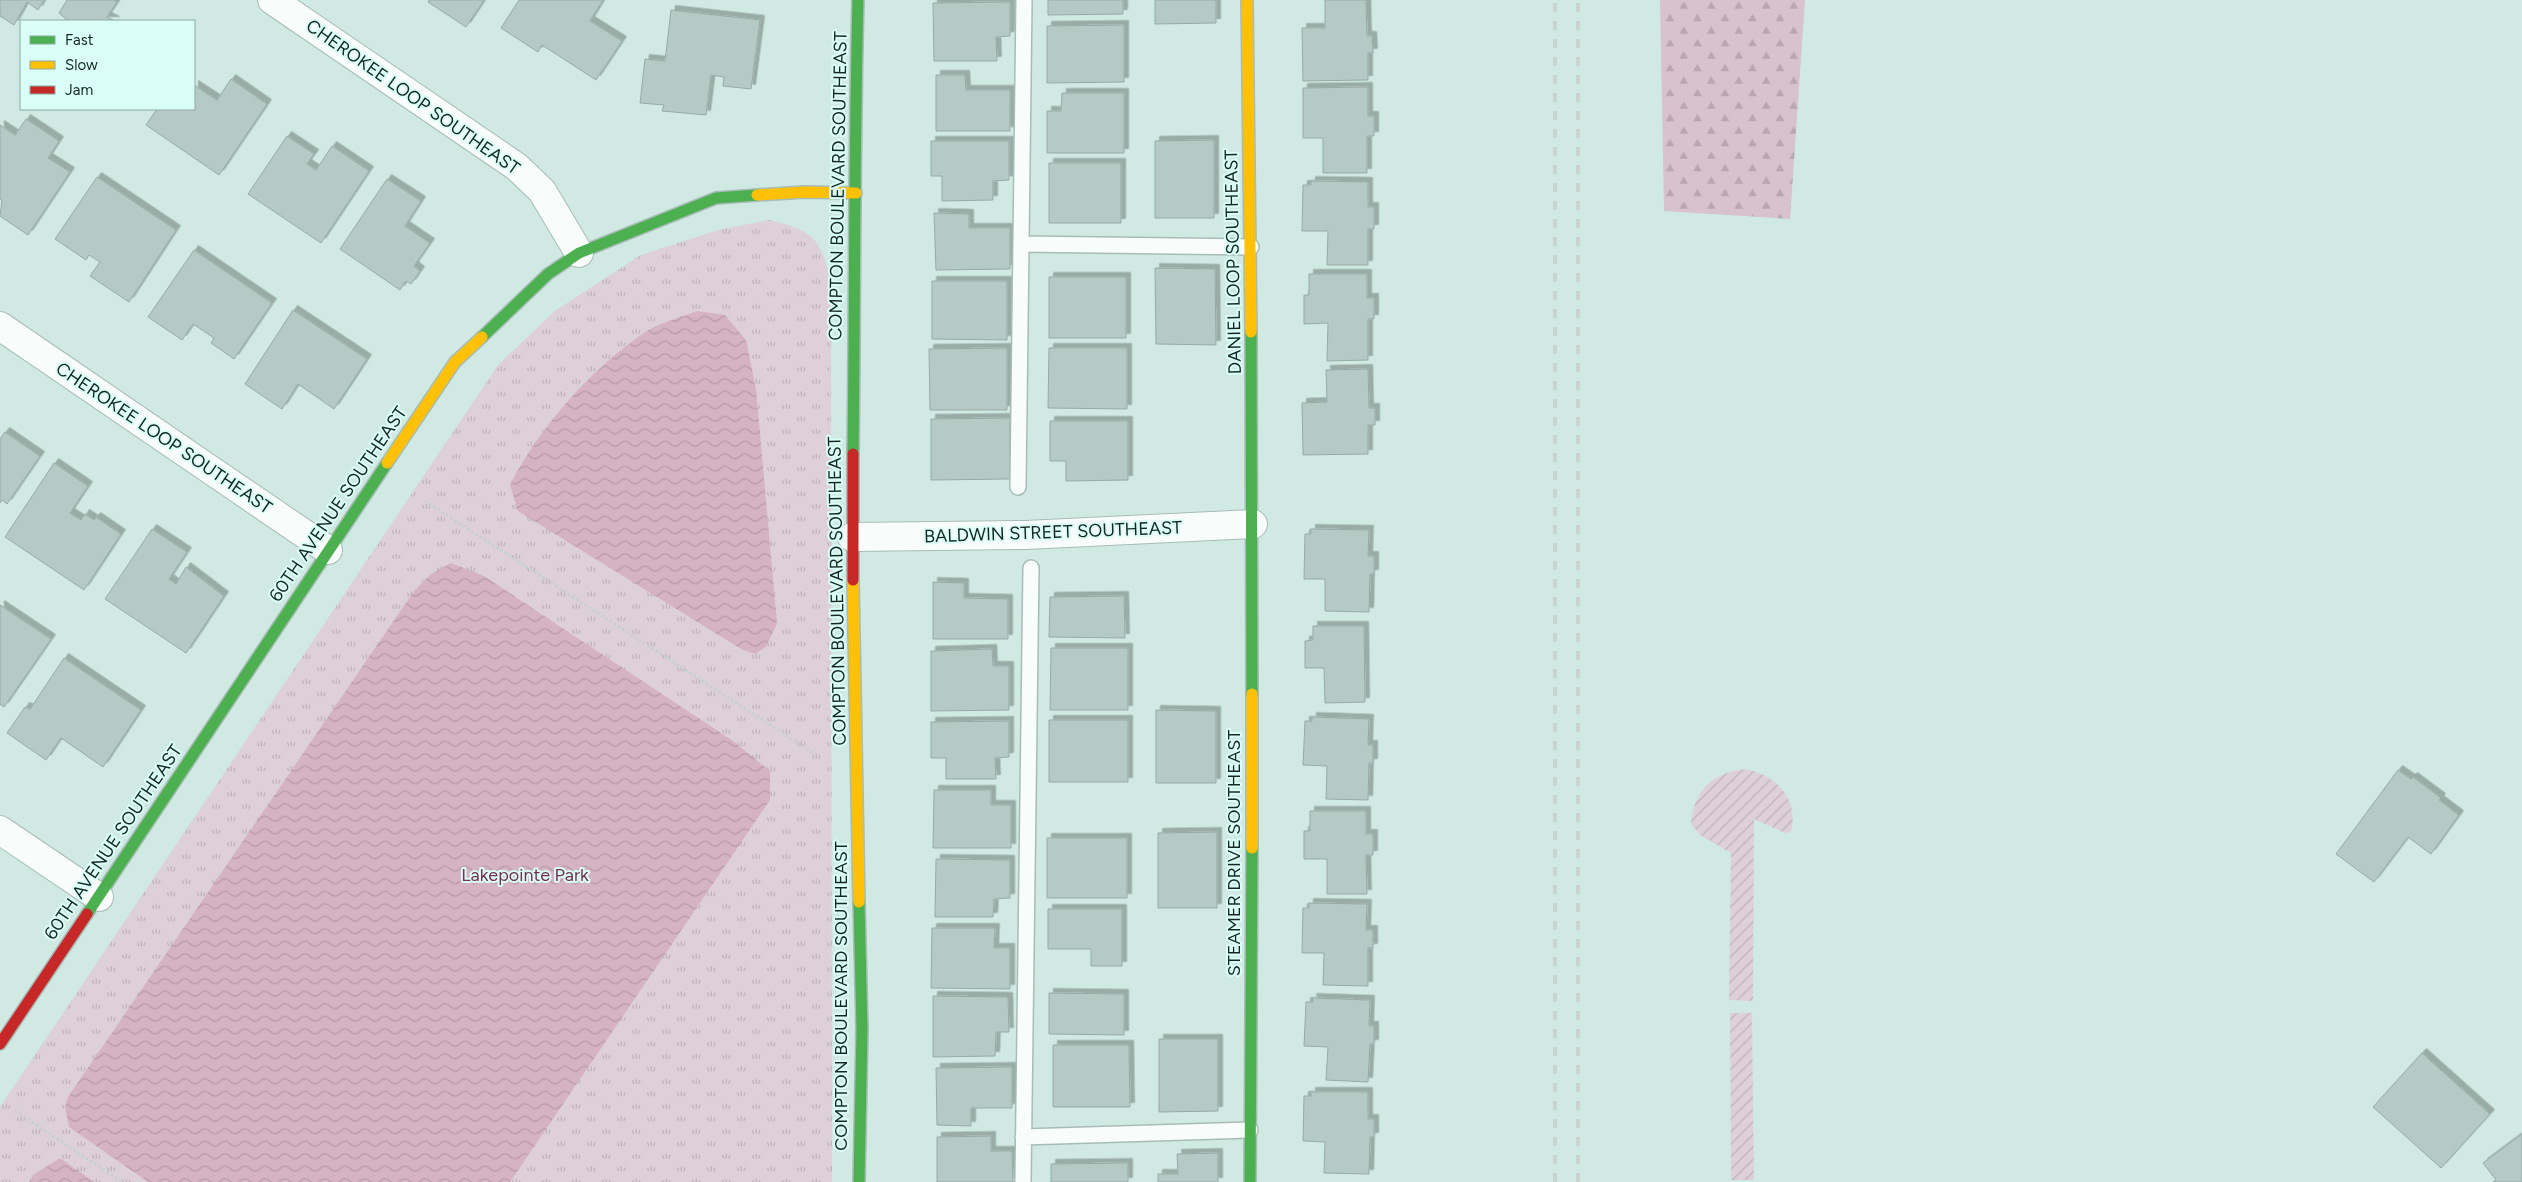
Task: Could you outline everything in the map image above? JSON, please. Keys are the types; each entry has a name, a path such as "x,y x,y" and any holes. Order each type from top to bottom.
{"street":[{"name":"CHEROKEE LOOP SOUTHEAST","path":"272,0 517,167 542,191 580,252"},
{"name":"COMPTON BOULEVARD SOUTHEAST","path":"858,0 854,148 856,193 852,537 862,1029 859,1182"},
{"name":"DANIEL LOOP SOUTHEAST","path":"1247,0 1253,524"},
{"name":"60TH AVENUE SOUTHEAST","path":"0,1044 455,362 548,274 580,252 716,198 804,192 856,193"},
{"name":"CHEROKEE LOOP SOUTHEAST","path":"0,326 328,550"},
{"name":"BALDWIN STREET SOUTHEAST","path":"852,537 1026,535 1253,524"},
{"name":"STEAMER DRIVE SOUTHEAST","path":"1250,1182 1253,524"},
{"path":"0,830 98,897"}],"lane":[{"path":"1018,487 1024,0"},
{"path":"1021,244 1251,247"},
{"path":"1024,1182 1023,1137 1031,568"},
{"path":"1023,1137 1250,1130"}],"path":[{"path":"425,501 815,754"},
{"path":"15,1111 122,1182"}],"green space":[{"path":"1660,0 1805,0 1790,219 1664,211"},
{"name":"Lakepointe Park","path":"769,220 797,228 814,240 824,258 831,285 832,1182 0,1182 0,1107 498,365 556,310 641,255 718,230"},
{"path":"1745,769 1766,777 1783,790 1792,809 1793,820 1791,832 1785,833 1754,819 1753,1001 1729,1000 1731,853 1700,835 1691,824 1696,802 1707,785 1723,774"},
{"path":"1730,1013 1752,1013 1754,1180 1731,1180"}],"water":[{"path":"697,311 725,315 746,340 756,389 777,623 766,647 755,654 741,649 518,511 510,485 522,463 552,420 607,362 647,331"},
{"path":"451,563 484,576 733,741 770,771 770,800 510,1182 148,1182 69,1127 65,1107 68,1097 414,591 431,574"},
{"path":"60,1158 94,1182 29,1182 33,1175"}],"building":[{"path":"0,0 44,0 38,10 27,2 14,25 0,16"},
{"path":"67,0 115,0 117,2 107,17 113,20 66,20 59,13"},
{"path":"429,0 484,0 466,27 428,2"},
{"path":"519,0 603,0 590,21 622,41 596,80 542,45 538,52 501,28"},
{"path":"1048,0 1123,0 1123,14 1048,15"},
{"path":"1155,0 1216,0 1216,23 1155,24"},
{"path":"1325,0 1366,0 1367,36 1372,36 1373,53 1368,53 1368,80 1303,81 1302,28 1325,28"},
{"path":"1010,2 1010,36 996,37 997,61 934,61 933,3"},
{"path":"671,10 760,20 751,89 723,86 724,77 711,75 706,115 662,111 664,105 640,103 645,59 665,61"},
{"path":"1124,25 1124,82 1047,83 1047,26"},
{"path":"936,75 965,75 966,90 1010,90 1010,131 936,131"},
{"path":"231,79 267,104 219,175 146,125 156,110 195,110 195,86 217,100"},
{"path":"1368,87 1368,116 1374,116 1374,136 1367,136 1367,173 1323,173 1323,138 1303,138 1303,88"},
{"path":"1062,93 1124,93 1124,153 1047,153 1047,111 1061,111"},
{"path":"26,119 59,141 48,158 70,172 28,235 0,216 2,200 0,199 0,125 15,135"},
{"path":"287,136 314,154 307,164 316,170 332,146 369,171 321,243 248,194"},
{"path":"1214,140 1214,218 1155,218 1155,141"},
{"path":"931,141 1009,141 1009,180 993,181 993,200 942,201 942,176 931,176"},
{"path":"1049,163 1121,163 1121,223 1049,223"},
{"path":"97,177 176,230 129,302 90,276 100,262 89,255 86,260 55,239"},
{"path":"387,179 421,201 405,226 430,243 414,266 420,271 411,284 406,281 400,290 340,249"},
{"path":"1311,181 1368,182 1368,207 1374,207 1374,229 1368,229 1368,265 1327,265 1328,231 1302,231 1303,185 1311,185"},
{"path":"934,213 969,214 969,228 1010,228 1010,269 936,270"},
{"path":"194,250 272,303 234,359 211,343 214,338 193,324 182,340 148,317"},
{"path":"1155,268 1215,269 1216,345 1156,344"},
{"path":"1309,274 1367,274 1367,298 1374,298 1374,319 1368,319 1368,360 1327,361 1328,323 1304,324 1304,295 1309,295"},
{"path":"1049,277 1126,277 1126,338 1049,338"},
{"path":"932,281 1007,281 1007,340 932,339"},
{"path":"293,310 367,359 334,409 298,384 282,409 245,384"},
{"path":"1007,348 1007,410 930,410 929,349"},
{"path":"1049,348 1127,348 1127,409 1048,408"},
{"path":"1368,369 1369,408 1375,408 1375,425 1368,425 1368,454 1303,455 1302,403 1327,402 1326,370"},
{"path":"1010,418 1010,479 931,480 931,419"},
{"path":"1050,421 1128,421 1128,480 1066,481 1066,461 1050,461"},
{"path":"5,432 40,456 7,504 2,500 0,503 0,439"},
{"path":"54,463 88,486 70,513 81,520 85,514 94,520 96,517 121,534 84,590 5,537"},
{"path":"152,529 187,552 169,579 176,584 186,567 224,596 186,653 105,599"},
{"path":"1311,529 1369,530 1368,556 1374,556 1374,574 1370,574 1369,612 1325,611 1325,579 1304,579 1305,534 1311,534"},
{"path":"933,582 964,583 964,598 1008,599 1008,639 933,639"},
{"path":"1124,596 1125,638 1049,637 1050,597"},
{"path":"0,605 51,639 4,707 0,704"},
{"path":"1313,626 1364,626 1365,702 1325,703 1324,668 1305,668 1305,641 1313,640"},
{"path":"1051,648 1128,648 1128,710 1050,710"},
{"path":"992,649 993,666 1009,666 1009,710 931,711 931,651"},
{"path":"64,658 141,710 103,767 61,738 46,760 7,733 25,707 30,709"},
{"path":"1156,710 1216,711 1216,783 1156,783"},
{"path":"1312,717 1369,719 1368,745 1373,745 1373,763 1369,763 1368,800 1326,799 1327,766 1303,765 1305,721 1312,721"},
{"path":"1049,720 1128,720 1128,782 1049,782"},
{"path":"1009,721 1009,757 995,758 996,779 946,779 946,758 931,758 931,722"},
{"path":"2398,770 2411,779 2413,777 2441,798 2439,800 2459,815 2431,854 2408,837 2374,882 2336,854"},
{"path":"934,790 991,790 991,805 1011,805 1011,848 933,848"},
{"path":"1310,811 1366,811 1366,834 1373,834 1373,855 1366,855 1367,894 1327,894 1327,859 1304,859 1304,831 1310,831"},
{"path":"1217,832 1217,908 1158,908 1158,833"},
{"path":"1047,838 1127,838 1127,898 1047,898"},
{"path":"936,859 1010,860 1010,898 994,899 993,917 935,917"},
{"path":"1309,903 1367,904 1366,930 1373,930 1373,948 1368,948 1368,986 1323,985 1324,953 1302,953 1303,908 1309,908"},
{"path":"1048,909 1122,909 1122,966 1091,966 1091,949 1048,949"},
{"path":"932,928 995,928 994,948 1010,948 1010,989 931,988"},
{"path":"1049,993 1124,994 1124,1035 1049,1034"},
{"path":"933,996 1008,997 1009,1032 996,1032 995,1056 933,1057"},
{"path":"1312,998 1370,1000 1369,1026 1374,1026 1374,1044 1370,1044 1368,1082 1326,1080 1328,1047 1304,1046 1306,1002 1313,1002"},
{"path":"1159,1039 1218,1039 1218,1111 1159,1112"},
{"path":"1053,1045 1129,1045 1130,1107 1053,1107"},
{"path":"2422,1053 2490,1114 2441,1168 2373,1107"},
{"path":"1012,1067 1012,1108 971,1108 971,1126 937,1125 936,1068"},
{"path":"1311,1092 1368,1092 1368,1119 1374,1119 1374,1137 1370,1137 1369,1174 1324,1173 1325,1142 1303,1141 1304,1096 1311,1096"},
{"path":"2522,1134 2522,1182 2493,1182 2496,1180 2483,1163"},
{"path":"991,1136 991,1151 1012,1151 1013,1182 937,1182 937,1137"},
{"path":"1218,1153 1218,1182 1158,1182 1158,1174 1178,1174 1177,1154"},
{"path":"1128,1163 1128,1182 1051,1182 1051,1164"}],"railway":[{"path":"1555,0 1555,1182"},
{"path":"1578,0 1578,1182"}],"traffic: fast":[{"path":"853,454 858,0"},
{"path":"482,337 548,274 579,253 716,198 757,195"},
{"path":"1251,332 1252,694"},
{"path":"87,914 387,463"},
{"path":"1250,1182 1252,848"},
{"path":"859,902 862,1029 859,1182"}],"traffic: slow":[{"path":"1247,0 1251,332"},
{"path":"757,195 804,192 856,193"},
{"path":"387,463 455,362 482,337"},
{"path":"853,580 859,902"},
{"path":"1252,694 1252,848"}],"traffic: jam":[{"path":"853,454 853,580"},
{"path":"0,1044 87,914"}]}
